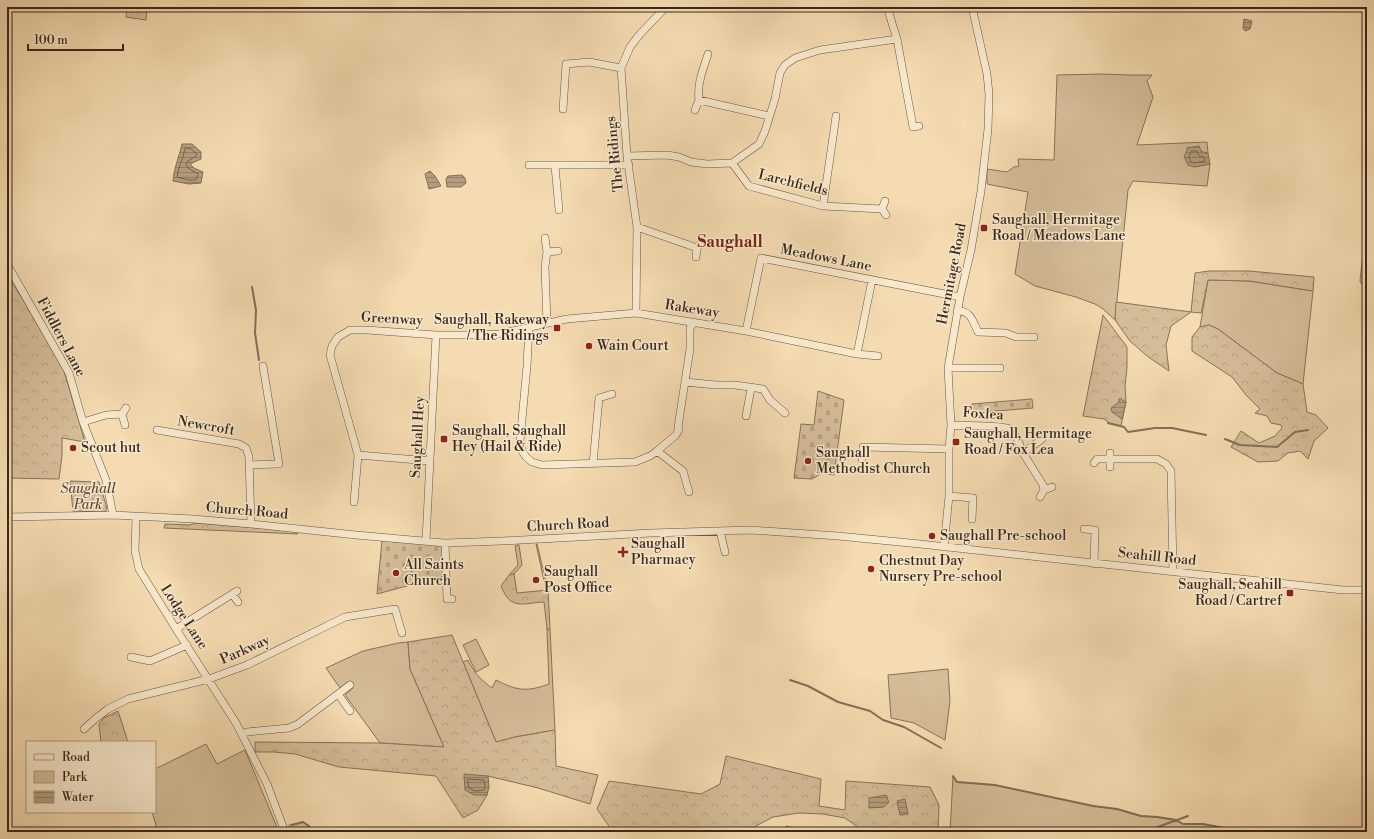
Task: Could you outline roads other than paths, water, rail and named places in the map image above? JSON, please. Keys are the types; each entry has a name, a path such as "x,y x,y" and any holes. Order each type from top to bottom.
{"street":[{"name":"The Ridings","path":"636,313 637,227 627,156 621,68 630,47 640,34 666,7"},
{"path":"887,7 897,39 914,127"},
{"name":"Hermitage Road","path":"944,547 949,496 949,449 951,425 948,368 957,311 971,250 981,191 988,129 989,94 987,74 972,7"},
{"path":"627,156 667,155 691,162 707,164 732,163 759,144 765,131 775,99 780,73 785,65 795,58 820,50 897,39"},
{"path":"695,110 699,100 698,90 700,78 708,54"},
{"path":"561,105 566,64 589,62 621,68"},
{"path":"699,100 769,116"},
{"path":"823,206 836,116"},
{"name":"Larchfields","path":"732,163 749,186 823,206 884,212 885,201"},
{"path":"529,165 629,165"},
{"path":"555,166 555,199 559,210"},
{"path":"637,227 686,244 699,246 696,257"},
{"path":"545,238 548,252 545,273 547,323"},
{"path":"548,252 558,251"},
{"name":"Meadows Lane","path":"746,331 761,258 960,297"},
{"name":"Fiddlers Lane","path":"7,264 69,374 83,422 106,480 113,515"},
{"path":"857,354 872,280"},
{"path":"957,311 963,310 967,312 978,332 1006,333 1016,337 1034,337"},
{"name":"Rakeway","path":"526,328 567,319 636,313 746,331 857,354 878,356"},
{"path":"526,328 527,366 520,441 522,450 526,457 532,462 542,465 593,464 635,462 650,456 676,435 679,429 686,382 690,349 690,328 694,322"},
{"name":"Greenway","path":"354,502 358,455 330,355 332,346 338,337 350,330 436,335 474,335 492,334 526,328"},
{"name":"Saughall Hey","path":"426,541 436,335"},
{"path":"249,465 281,467 263,366"},
{"path":"948,368 1000,368"},
{"path":"686,382 735,385 763,389 770,400 785,413"},
{"path":"746,416 754,388"},
{"path":"593,464 595,397 612,394"},
{"path":"83,422 124,411 125,425"},
{"name":"Foxlea","path":"951,425 999,426 1009,428 1016,435 1023,453 1039,476 1044,490"},
{"name":"Newcroft","path":"157,430 246,448 249,457 251,524"},
{"path":"1023,453 1042,439"},
{"path":"862,459 863,443 949,449"},
{"path":"657,451 683,471 689,492"},
{"path":"358,455 430,461"},
{"path":"1110,456 1110,467"},
{"path":"1096,458 1110,456 1157,459 1166,464 1171,471 1173,571"},
{"path":"1040,497 1044,490 1052,487"},
{"path":"949,496 973,498 972,519"},
{"name":"Church Road","path":"7,517 113,515 193,519 356,536 445,543 650,533 750,530 838,536 944,547"},
{"name":"Lodge Lane","path":"136,517 135,551 139,569 242,734 267,784 285,832"},
{"path":"1084,529 1095,530 1094,564"},
{"path":"720,531 725,552"},
{"path":"445,543 447,599"},
{"name":"Seahill Road","path":"944,547 1343,590 1367,590"},
{"path":"176,629 235,592 238,602"},
{"name":"Parkway","path":"84,729 108,709 128,699 209,679 247,665 345,617 395,609 402,633"},
{"path":"131,656 150,661 187,645"},
{"path":"242,734 247,732 289,728 298,724 350,685"},
{"path":"338,694 350,711"}],"water":[{"path":"1244,19 1252,21 1250,29 1245,31 1243,28"},
{"path":"182,144 192,144 201,152 201,159 190,164 194,168 203,172 201,183 189,184 173,181 175,167"},
{"path":"1199,146 1202,153 1208,153 1210,164 1194,167 1188,165 1184,156 1187,148"},
{"path":"430,171 441,186 429,189 425,174"},
{"path":"462,175 465,178 466,183 461,187 447,187 446,179 448,176"},
{"path":"1121,398 1126,402 1122,419 1112,412 1111,408 1119,402 1119,399"},
{"path":"464,774 488,776 489,787 487,795 474,795 465,790"},
{"path":"886,795 889,802 884,807 869,808 869,798"},
{"path":"905,799 908,814 900,815 897,801"},
{"path":"786,826 802,830 801,832 785,832"}],"waterway":[{"path":"252,287 256,310 255,333 259,360"},
{"path":"1108,423 1124,427 1128,432 1155,428 1172,428 1206,435"},
{"path":"1225,439 1240,445 1277,447 1295,432 1308,430"},
{"path":"790,680 808,686 838,702 870,711 883,720 904,727 941,748"},
{"path":"953,776 957,782 995,785 1093,806 1117,809 1141,816 1176,820 1183,824 1203,824 1246,832"},
{"path":"1152,829 1188,816"},
{"path":"292,825 303,822 309,826 309,832"},
{"path":"1278,832 1283,829 1295,831 1317,829 1327,832"}],"place":[{"name":"Saughall, Hermitage Road / Meadows Lane","path":"984,228"},
{"name":"Saughall, Rakeway / The Ridings","path":"557,328"},
{"name":"Wain Court","path":"589,346"},
{"name":"Saughall, Saughall Hey (Hail & Ride)","path":"444,439"},
{"name":"Saughall, Hermitage Road / Fox Lea","path":"956,442"},
{"name":"Scout hut","path":"73,448"},
{"name":"Saughall Methodist Church","path":"808,461"},
{"name":"Saughall Pre-school","path":"932,536"},
{"name":"Saughall Pharmacy","path":"623,552"},
{"name":"Chestnut Day Nursery Pre-school","path":"871,569"},
{"name":"All Saints Church","path":"396,573"},
{"name":"Saughall Post Office","path":"536,580"},
{"name":"Saughall, Seahill Road / Cartref","path":"1290,593"}],"district":[{"name":"Saughall","path":"730,242"}],"park label":[{"name":"Saughall Park","path":"88,498"}]}
